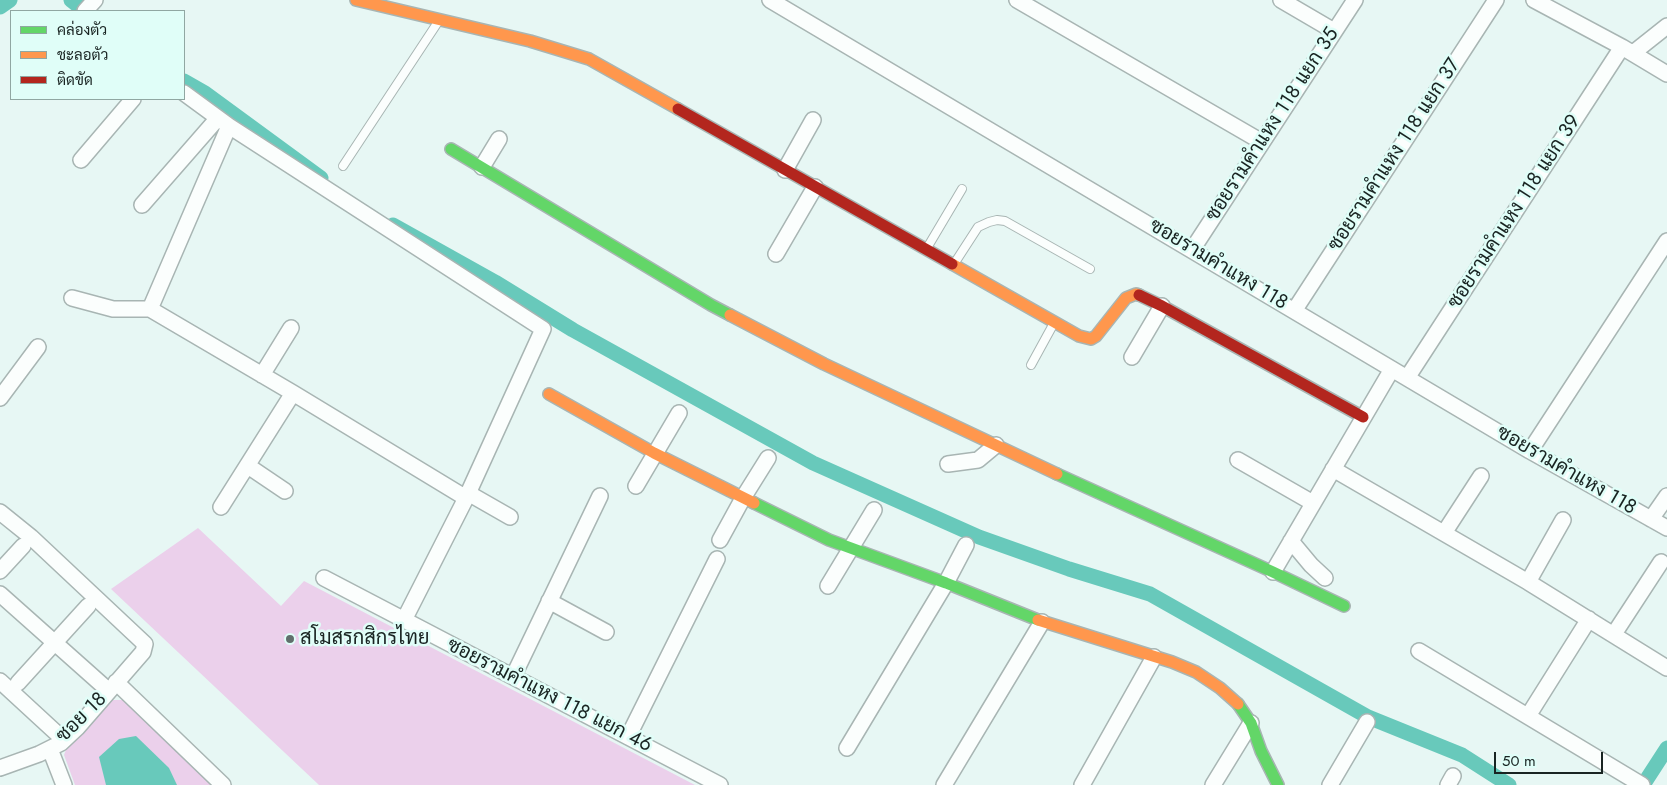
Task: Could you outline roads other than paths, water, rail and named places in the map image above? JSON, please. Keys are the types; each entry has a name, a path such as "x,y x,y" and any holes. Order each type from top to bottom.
{"street":[{"path":"86,10 95,0"},
{"path":"356,0 530,41 589,59 1079,336 1091,339 1096,336 1126,298 1136,294 1162,306 1363,417"},
{"name":"ซอยรามคำแหง 118","path":"770,0 1530,451 1667,528"},
{"path":"1017,0 1262,142"},
{"path":"1281,0 1334,31"},
{"name":"ซอยรามคำแหง 118 แยก 35","path":"1192,250 1355,0"},
{"name":"ซอยรามคำแหง 118 แยก 37","path":"1294,310 1496,0"},
{"path":"1534,0 1628,50 1667,74"},
{"name":"ซอยรามคำแหง 118 แยก 39","path":"1407,378 1628,50 1667,26"},
{"path":"185,94 223,122 543,329 467,495 404,620"},
{"path":"82,160 132,100"},
{"path":"785,170 813,120"},
{"path":"142,206 223,122"},
{"path":"150,309 223,122"},
{"path":"482,167 499,139"},
{"path":"451,149 711,305 824,364 1344,606"},
{"path":"776,254 815,187"},
{"path":"1530,451 1667,241"},
{"path":"72,298 113,309 150,309 467,495 510,517"},
{"path":"1132,357 1162,306"},
{"path":"262,375 291,328"},
{"path":"0,398 38,347"},
{"path":"1273,572 1392,369"},
{"path":"221,507 294,394"},
{"path":"549,394 654,453 829,540 946,583 1042,622 1196,672 1237,702 1250,723 1278,785"},
{"path":"636,486 679,413"},
{"path":"948,464 978,460 996,445"},
{"path":"720,540 768,458"},
{"path":"1238,460 1313,503"},
{"path":"248,466 284,491"},
{"path":"1333,470 1528,582 1666,666"},
{"path":"1444,533 1481,476"},
{"path":"513,677 600,496"},
{"path":"1651,519 1667,496"},
{"path":"828,586 874,510"},
{"name":"ซอย 18","path":"0,512 31,537 145,644 143,652 77,728 64,740 50,748 0,768"},
{"path":"1528,582 1563,520"},
{"path":"1291,541 1325,578"},
{"path":"847,748 946,583 966,545"},
{"path":"0,571 22,546"},
{"path":"628,737 717,559"},
{"path":"1614,634 1661,562"},
{"name":"ซอยรามคำแหง 118 แยก 46","path":"324,578 720,785"},
{"path":"0,594 54,643 113,687 223,785"},
{"path":"550,602 606,632"},
{"path":"18,683 88,606"},
{"path":"1528,716 1588,618"},
{"path":"944,785 1042,622"},
{"path":"1419,651 1639,783"},
{"path":"1082,785 1154,657"},
{"path":"0,681 64,740"},
{"path":"1330,785 1367,722"},
{"path":"1213,785 1250,723"},
{"path":"50,748 64,785"}],"lane":[{"path":"343,166 439,20"},
{"path":"926,250 962,189"},
{"path":"953,266 978,227 996,220 1004,222 1090,269"},
{"path":"1031,365 1054,322"}],"waterway":[{"path":"0,7 10,0"},
{"path":"71,0 84,10"},
{"path":"185,82 205,93 321,178"},
{"path":"393,225 495,282 573,330 813,463 979,537 1069,569 1150,594 1368,717 1462,755 1509,785"},
{"path":"1643,785 1667,748"}],"place":[{"name":"สโมสรกสิกรไทย","path":"290,639"}]}
